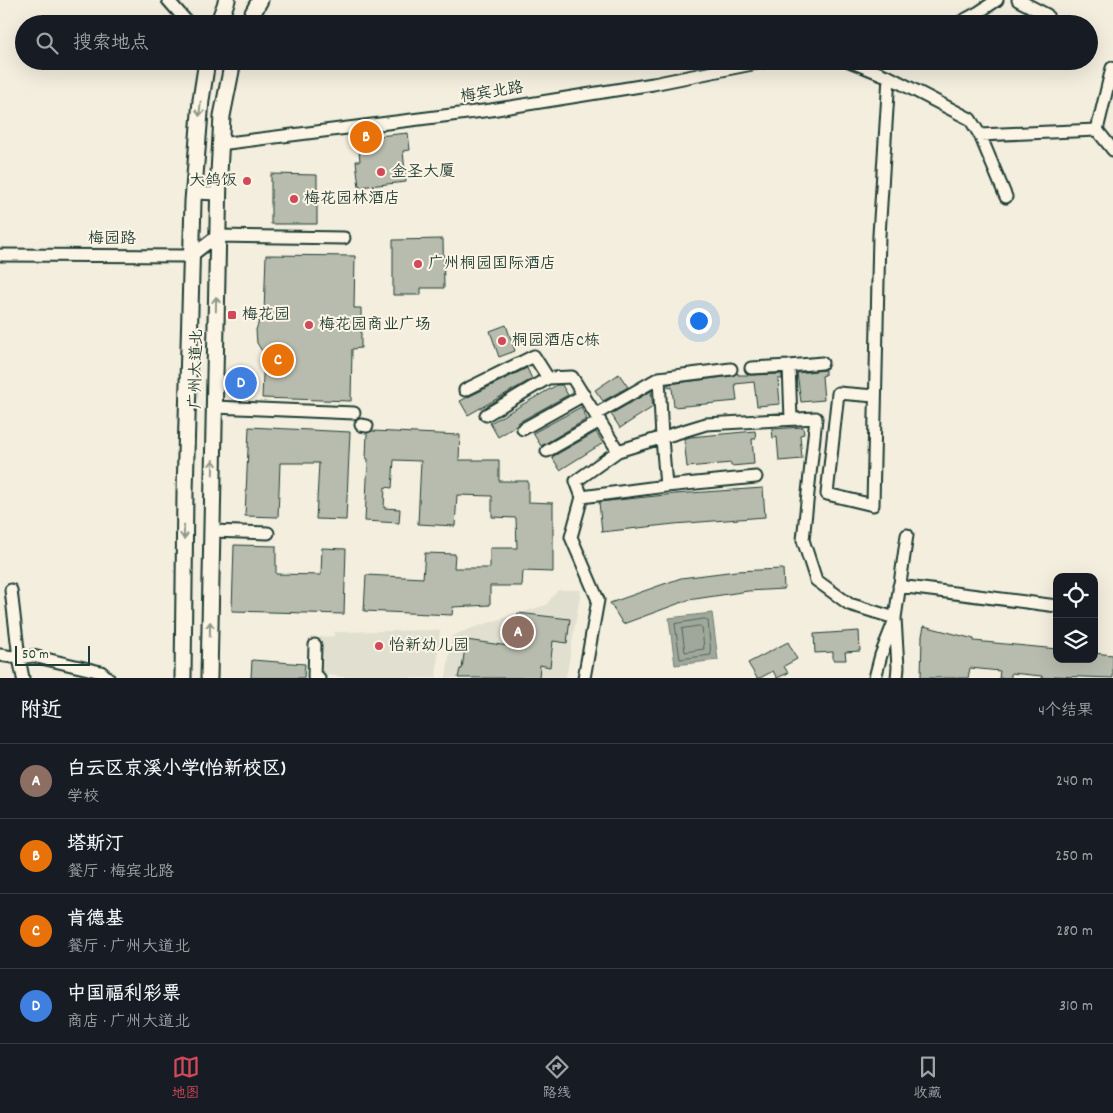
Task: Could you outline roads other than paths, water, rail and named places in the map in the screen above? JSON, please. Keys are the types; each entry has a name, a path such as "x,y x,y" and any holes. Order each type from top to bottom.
{"highway":[{"path":"221,15 227,0"},
{"path":"252,15 260,0"},
{"name":"广州大道北","path":"183,678 185,492 191,256 201,100 206,70"},
{"name":"广州大道北","path":"209,678 218,194 220,144 226,92 231,70"}],"street":[{"path":"168,0 181,15"},
{"path":"974,15 997,0"},
{"path":"1018,0 1047,15"},
{"path":"1097,130 1112,68"},
{"name":"梅宾北路","path":"220,144 491,110 653,84 722,70"},
{"path":"872,70 970,118 980,135 1006,196"},
{"path":"875,396 838,393 827,494 873,505 880,235 889,77"},
{"path":"980,135 1097,130"},
{"path":"1097,130 1113,150"},
{"path":"194,193 218,194"},
{"path":"191,256 217,236 344,238"},
{"name":"梅园路","path":"0,255 191,256"},
{"path":"465,390 534,356 548,378"},
{"path":"751,368 822,363"},
{"path":"789,366 791,419"},
{"path":"547,451 659,378 731,369"},
{"path":"486,415 548,378 572,377 618,451"},
{"path":"659,378 666,486"},
{"path":"523,429 584,395"},
{"path":"214,406 354,413"},
{"path":"584,678 598,600 571,537 582,497 576,481 618,451 706,424 816,418 803,540 816,580 849,604 895,618"},
{"path":"582,497 756,477"},
{"path":"212,531 268,533"},
{"path":"896,678 898,667 895,618 907,535"},
{"path":"899,586 1053,605"},
{"path":"11,590 23,678"},
{"path":"875,678 881,655 895,618"},
{"path":"315,645 314,677 319,678"},
{"path":"0,655 19,658 33,656 101,672 108,678"}],"water":[{"path":"712,613 718,660 675,665 669,618"}],"place":[{"name":"塔斯汀","path":"366,137"},
{"name":"金圣大厦","path":"381,172"},
{"name":"大鸽饭","path":"247,181"},
{"name":"梅花园林酒店","path":"294,199"},
{"name":"广州桐园国际酒店","path":"418,264"},
{"name":"梅花园","path":"232,315"},
{"name":"梅花园商业广场","path":"309,325"},
{"name":"桐园酒店C栋","path":"502,341"},
{"name":"肯德基","path":"278,360"},
{"name":"中国福利彩票","path":"241,383"},
{"name":"白云区京溪小学(怡新校区)","path":"518,632"},
{"name":"怡新幼儿园","path":"379,646"}]}
